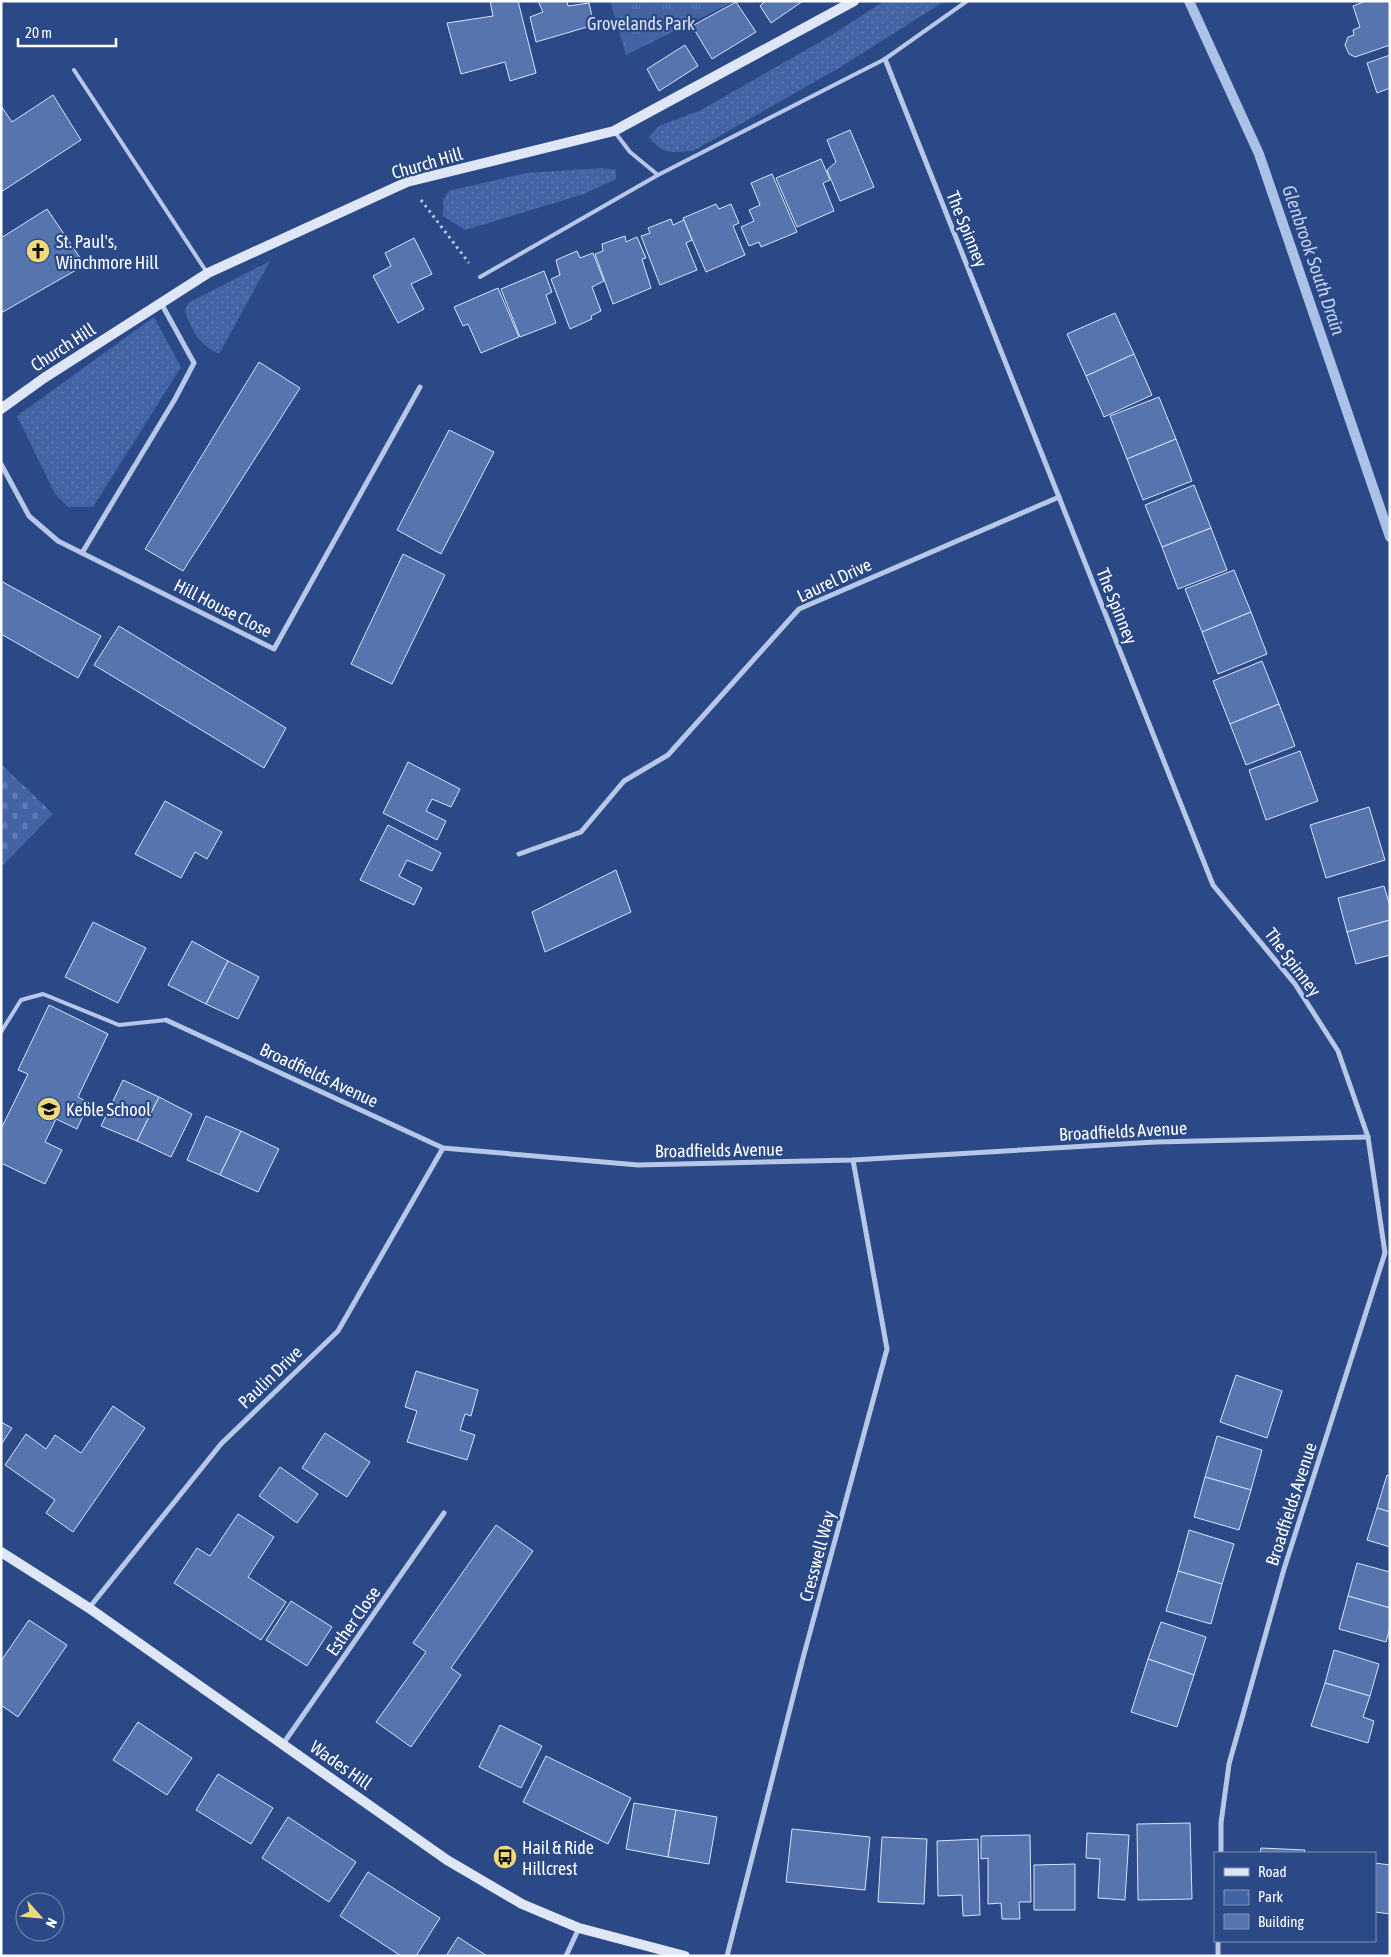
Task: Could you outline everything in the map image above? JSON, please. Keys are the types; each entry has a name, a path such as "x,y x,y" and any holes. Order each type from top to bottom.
{"street":[{"name":"Church Hill","path":"1,409 44,378 208,273 407,182 614,131 854,1"},
{"name":"The Spinney","path":"885,59 1213,885 1295,984 1338,1051 1368,1137"},
{"path":"82,553 174,400 194,363 161,303"},
{"name":"Hill House Close","path":"1,464 30,516 58,541 274,649 420,387"},
{"name":"Laurel Drive","path":"519,854 581,832 624,782 668,755 799,609 1059,497"},
{"name":"Broadfields Avenue","path":"166,1020 443,1148 638,1165 853,1160 1155,1142 1368,1137 1385,1253 1284,1569 1229,1764 1221,1823 1221,1852"},
{"name":"Paulin Drive","path":"89,1608 220,1444 338,1331 443,1148"},
{"name":"Cresswell Way","path":"727,1956 803,1658 887,1349 853,1160"},
{"name":"Esther Close","path":"283,1744 444,1513"},
{"name":"Wades Hill","path":"1,1552 89,1608 447,1860 522,1904 579,1928 685,1956"},
{"path":"566,1956 579,1928"},
{"path":"1218,1942 1218,1956"}],"lane":[{"path":"480,277 658,175 885,59 967,1"},
{"path":"74,70 208,273"},
{"path":"614,131 630,152 658,175"},
{"path":"1,1032 21,1000 43,994 119,1025 166,1020"}],"path":[{"path":"407,182 480,277"}],"green space":[{"name":"Grovelands Park","path":"610,1 735,1 626,55"},
{"path":"884,1 945,1 839,68 693,151 668,152 659,147 649,137 659,126 701,110 832,35"},
{"path":"602,168 616,170 616,179 584,194 465,230 443,216 443,200 449,191 526,173"},
{"path":"270,261 219,354 206,346 197,337 185,311 188,303"},
{"path":"154,317 181,367 93,507 68,507 55,494 17,416"},
{"path":"1,764 53,814 1,867"}],"building":[{"path":"490,1 518,1 536,73 510,81 505,62 461,74 447,23 493,16"},
{"path":"538,1 567,1 568,6 589,3 594,25 536,42 530,17 543,12"},
{"path":"765,1 803,1 771,23 760,6"},
{"path":"1366,1 1390,1 1390,45 1355,57 1349,54 1345,45 1348,37 1354,35 1353,30 1360,27 1353,6"},
{"path":"736,2 756,32 712,59 692,26"},
{"path":"685,45 698,66 659,91 647,69"},
{"path":"1390,55 1390,88 1377,93 1367,63"},
{"path":"53,95 81,140 1,192 1,106 12,122"},
{"path":"850,130 874,187 840,201 827,170 836,162 827,140"},
{"path":"821,159 830,180 823,183 834,211 797,227 776,178"},
{"path":"772,174 797,232 761,247 759,242 749,246 741,227 754,221 749,210 760,205 751,183"},
{"path":"716,204 719,209 731,204 739,223 733,226 745,255 706,272 683,218"},
{"name":"St. Paul's, Winchmore Hill","path":"47,209 85,265 1,313 1,238"},
{"path":"671,219 673,225 684,220 692,240 686,243 697,270 660,285 641,236 650,233 648,228"},
{"path":"625,236 626,242 637,237 646,258 642,259 651,288 613,304 595,254 603,251 602,244"},
{"path":"414,238 432,274 411,284 424,309 398,323 373,276 391,266 385,253"},
{"path":"577,251 580,258 593,253 604,281 592,287 601,311 591,316 592,319 570,329 551,279 560,275 556,260"},
{"path":"544,271 552,292 546,295 556,323 520,337 501,289"},
{"path":"498,288 519,337 481,353 468,324 463,326 454,307"},
{"path":"1115,313 1134,354 1086,376 1067,334"},
{"path":"1134,354 1152,395 1104,417 1086,376"},
{"path":"259,362 300,388 183,571 145,549"},
{"path":"1159,397 1176,439 1127,459 1110,416"},
{"path":"449,430 494,452 441,554 397,530"},
{"path":"1176,439 1192,481 1143,500 1127,459"},
{"path":"1194,485 1211,528 1162,547 1145,505"},
{"path":"1211,528 1227,570 1178,589 1162,547"},
{"path":"403,554 445,575 392,684 351,664"},
{"path":"1234,570 1251,612 1202,632 1185,589"},
{"path":"1,581 101,636 78,678 1,634"},
{"path":"1251,612 1267,654 1218,674 1202,632"},
{"path":"119,626 286,728 264,768 94,665"},
{"path":"1262,661 1279,704 1230,724 1213,681"},
{"path":"1279,704 1295,746 1246,765 1230,724"},
{"path":"1300,751 1318,801 1266,820 1249,770"},
{"path":"408,762 460,789 451,807 432,799 426,811 446,821 437,840 383,813"},
{"path":"165,801 222,832 207,859 195,852 181,878 135,854"},
{"path":"1369,807 1385,860 1326,878 1310,825"},
{"path":"388,825 441,853 432,871 407,860 399,876 422,888 414,905 360,880"},
{"path":"616,870 631,912 545,952 532,912"},
{"path":"1384,886 1390,906 1390,920 1347,932 1338,898"},
{"path":"1390,920 1390,955 1356,964 1347,932"},
{"path":"93,922 146,948 118,1003 65,977"},
{"path":"192,941 228,961 206,1004 168,985"},
{"path":"228,961 259,977 238,1019 206,1004"},
{"path":"49,1005 108,1034 78,1097 89,1103 77,1129 56,1119 45,1142 62,1150 45,1184 1,1163 1,1129 28,1074 18,1070"},
{"path":"123,1080 159,1097 137,1141 101,1126"},
{"path":"159,1097 192,1114 171,1157 137,1141"},
{"path":"206,1116 241,1131 220,1175 187,1160"},
{"path":"241,1131 279,1149 258,1192 220,1175"},
{"path":"416,1371 478,1390 471,1416 465,1414 460,1430 475,1435 467,1460 407,1442 417,1411 405,1407"},
{"path":"1236,1375 1282,1391 1267,1438 1220,1422"},
{"path":"113,1406 145,1428 73,1532 46,1513 55,1500 5,1465 26,1434 46,1449 55,1435 81,1453"},
{"path":"1,1422 12,1428 1,1445"},
{"path":"325,1433 370,1462 347,1497 302,1468"},
{"path":"1217,1436 1262,1450 1251,1490 1205,1477"},
{"path":"280,1467 318,1494 297,1523 259,1496"},
{"path":"1387,1475 1390,1476 1390,1512 1377,1508"},
{"path":"1205,1477 1251,1490 1239,1530 1194,1517"},
{"path":"1377,1508 1390,1512 1390,1547 1367,1540"},
{"path":"238,1514 274,1537 248,1577 286,1602 261,1640 174,1583 197,1548 210,1556"},
{"path":"496,1525 533,1551 451,1668 461,1675 411,1747 376,1722 426,1652 413,1643"},
{"path":"1189,1530 1234,1544 1222,1584 1178,1571"},
{"path":"1357,1563 1390,1572 1390,1608 1348,1596"},
{"path":"1178,1571 1222,1584 1211,1624 1166,1611"},
{"path":"1348,1596 1390,1608 1390,1627 1386,1642 1339,1629"},
{"path":"291,1601 332,1627 307,1666 266,1640"},
{"path":"29,1620 67,1645 18,1717 1,1705 1,1661"},
{"path":"1161,1622 1206,1637 1194,1675 1148,1659"},
{"path":"1334,1650 1379,1664 1370,1696 1325,1683"},
{"path":"1148,1659 1194,1675 1177,1727 1131,1712"},
{"path":"1325,1683 1370,1696 1363,1717 1374,1721 1368,1743 1311,1726"},
{"path":"138,1722 192,1758 167,1795 113,1760"},
{"path":"500,1725 542,1746 521,1788 479,1767"},
{"path":"546,1756 631,1798 608,1844 523,1802"},
{"path":"218,1774 273,1808 251,1844 196,1810"},
{"path":"634,1803 676,1810 668,1857 626,1849"},
{"path":"676,1810 717,1817 709,1864 668,1857"},
{"path":"288,1817 356,1862 329,1902 262,1858"},
{"path":"1190,1823 1192,1899 1138,1900 1137,1824"},
{"path":"792,1829 870,1837 865,1890 786,1882"},
{"path":"1087,1833 1129,1835 1125,1900 1098,1898 1100,1859 1086,1858"},
{"path":"1030,1835 1031,1902 1019,1902 1020,1919 1002,1919 1001,1903 988,1904 988,1858 981,1859 981,1836"},
{"path":"882,1837 927,1839 924,1904 878,1902"},
{"path":"978,1839 980,1915 963,1916 962,1895 938,1896 937,1841"},
{"path":"1261,1848 1305,1850 1304,1852 1260,1852"},
{"path":"1376,1863 1390,1865 1390,1914 1376,1912"},
{"path":"1075,1864 1075,1910 1034,1910 1034,1865"},
{"path":"368,1872 440,1918 416,1956 401,1956 340,1916"},
{"path":"458,1937 487,1956 446,1956"}],"waterway":[{"name":"Glenbrook South Drain","path":"1189,1 1259,154 1390,537"}],"place":[{"name":"St. Paul's, Winchmore Hill","path":"38,251"},
{"name":"Keble School","path":"49,1109"},
{"name":"Hail & Ride Hillcrest","path":"505,1857"}]}
